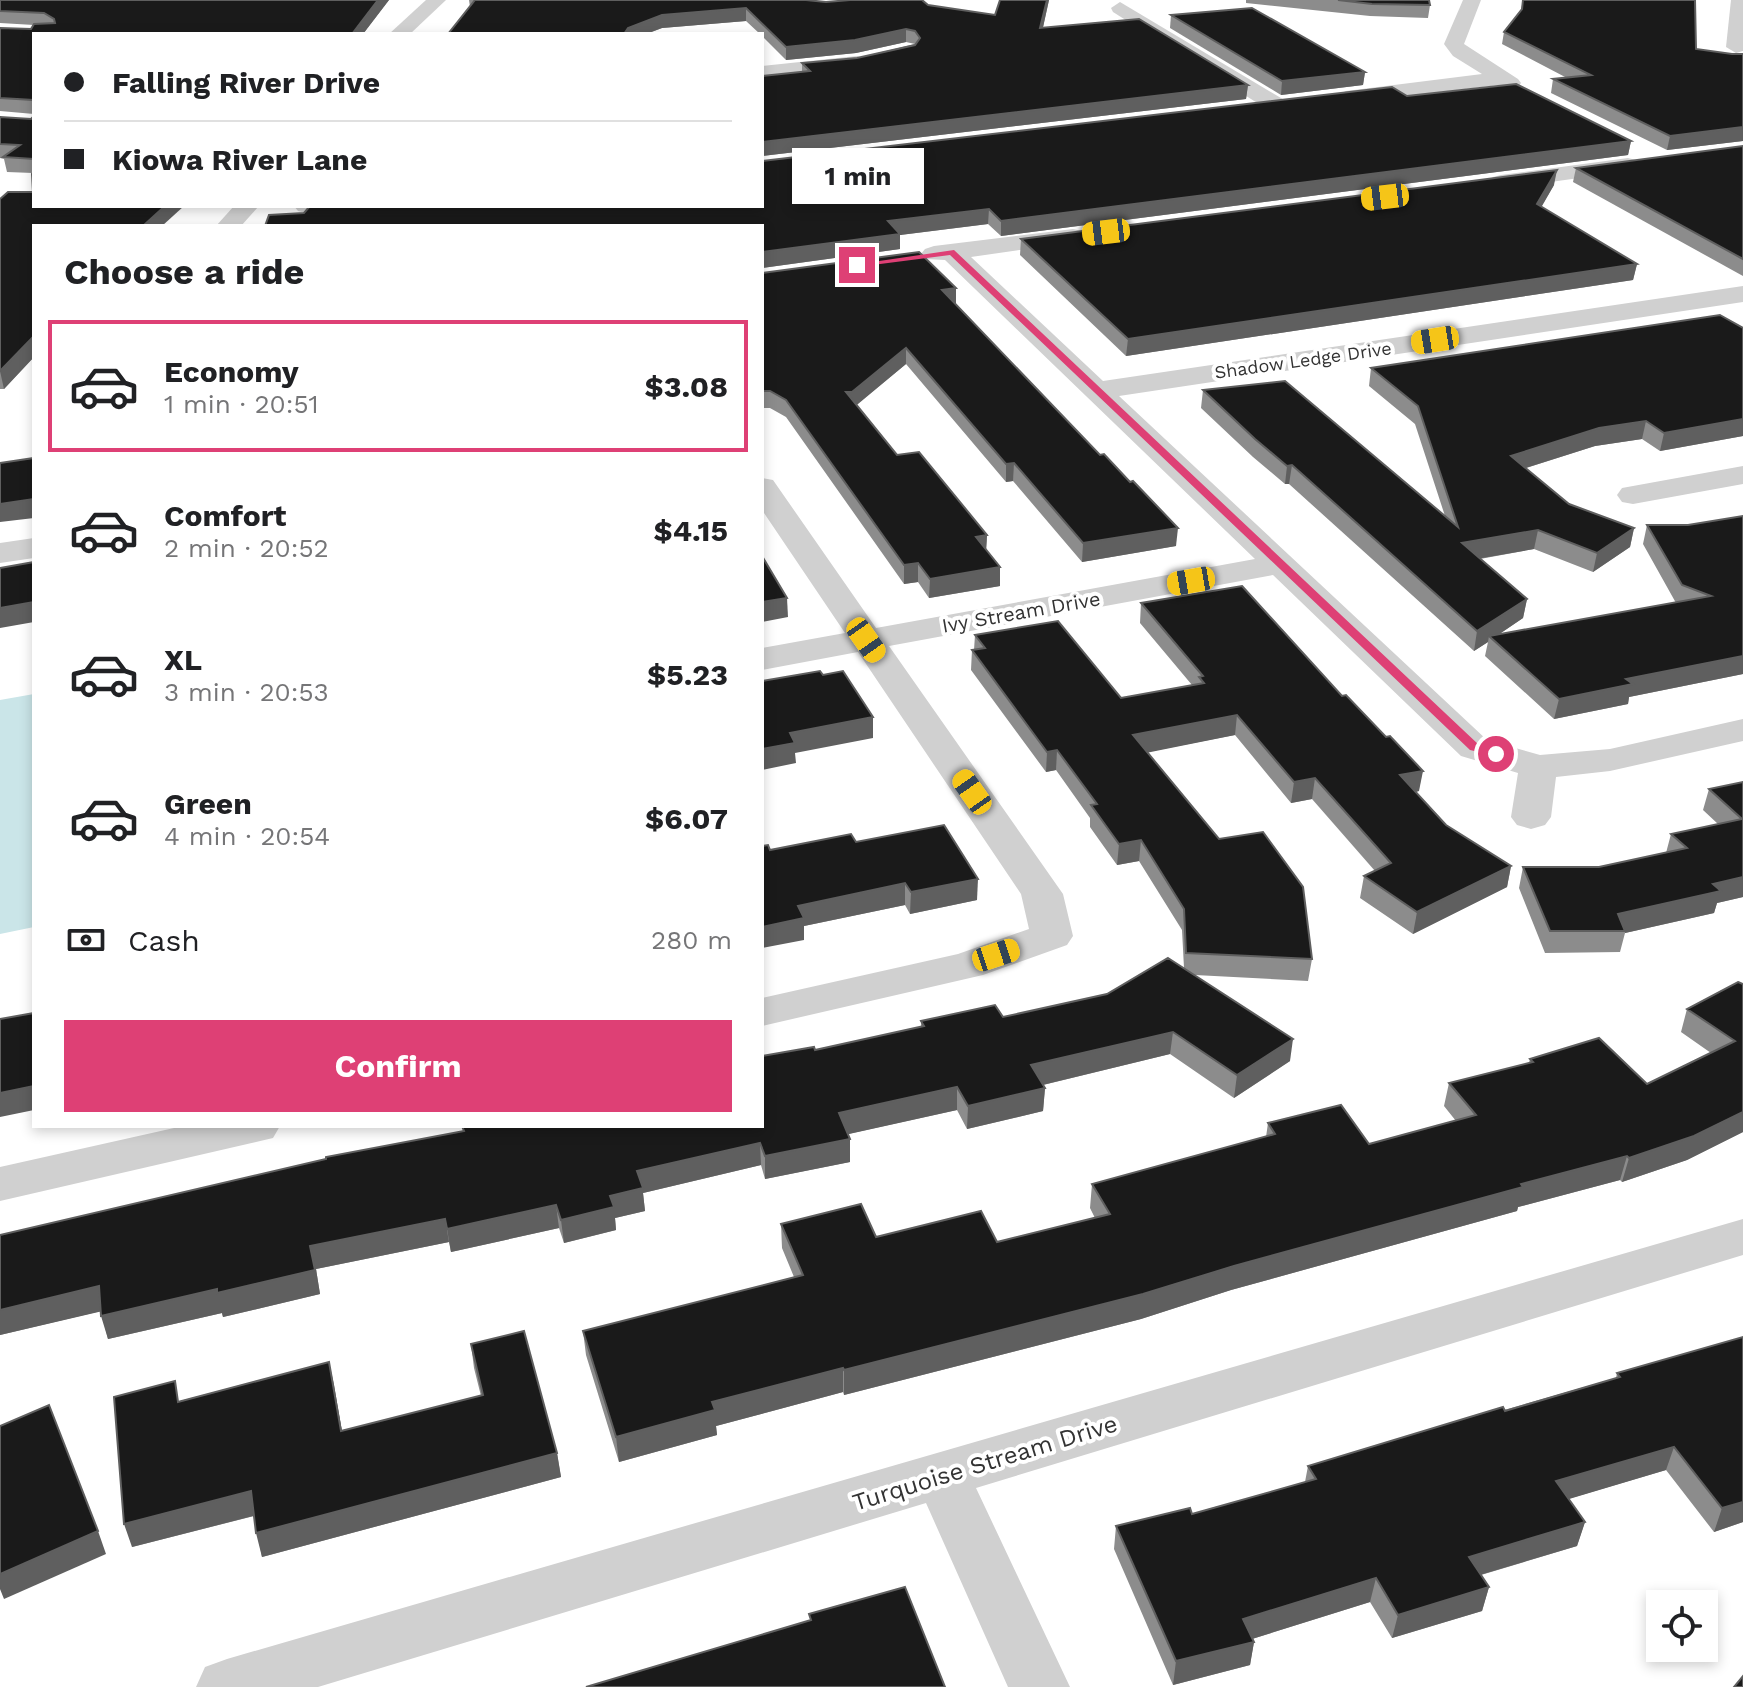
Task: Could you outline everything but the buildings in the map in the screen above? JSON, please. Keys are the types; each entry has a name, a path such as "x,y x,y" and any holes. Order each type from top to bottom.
{"street":[{"path":"401,32 437,0"},
{"path":"1472,0 1454,44 1460,52 1529,92"},
{"path":"1736,47 1740,0"},
{"path":"1120,8 1285,105 1246,109"},
{"path":"764,72 882,57"},
{"path":"1323,100 1503,78"},
{"path":"1474,185 1648,163"},
{"path":"230,224 245,208"},
{"path":"904,258 1094,234"},
{"path":"951,252 1100,390 1474,748 1538,767 1610,760 1743,730"},
{"name":"Shadow Ledge Drive","path":"1100,390 1743,294"},
{"path":"1709,299 1743,319"},
{"path":"1633,495 1743,475"},
{"path":"764,490 1042,894 1052,936 968,965 764,1012"},
{"path":"0,553 32,548"},
{"name":"Ivy Stream Drive","path":"764,659 1280,564"},
{"path":"1531,817 1538,767"},
{"path":"0,1184 247,1128"},
{"name":"Turquoise Stream Drive","path":"227,1687 1743,1237"},
{"path":"942,1476 1039,1687"}],"water":[{"path":"32,694 32,927 0,934 0,700"}],"route":[{"path":"857,265 951,252 1100,390 1474,748 1496,754"}]}
